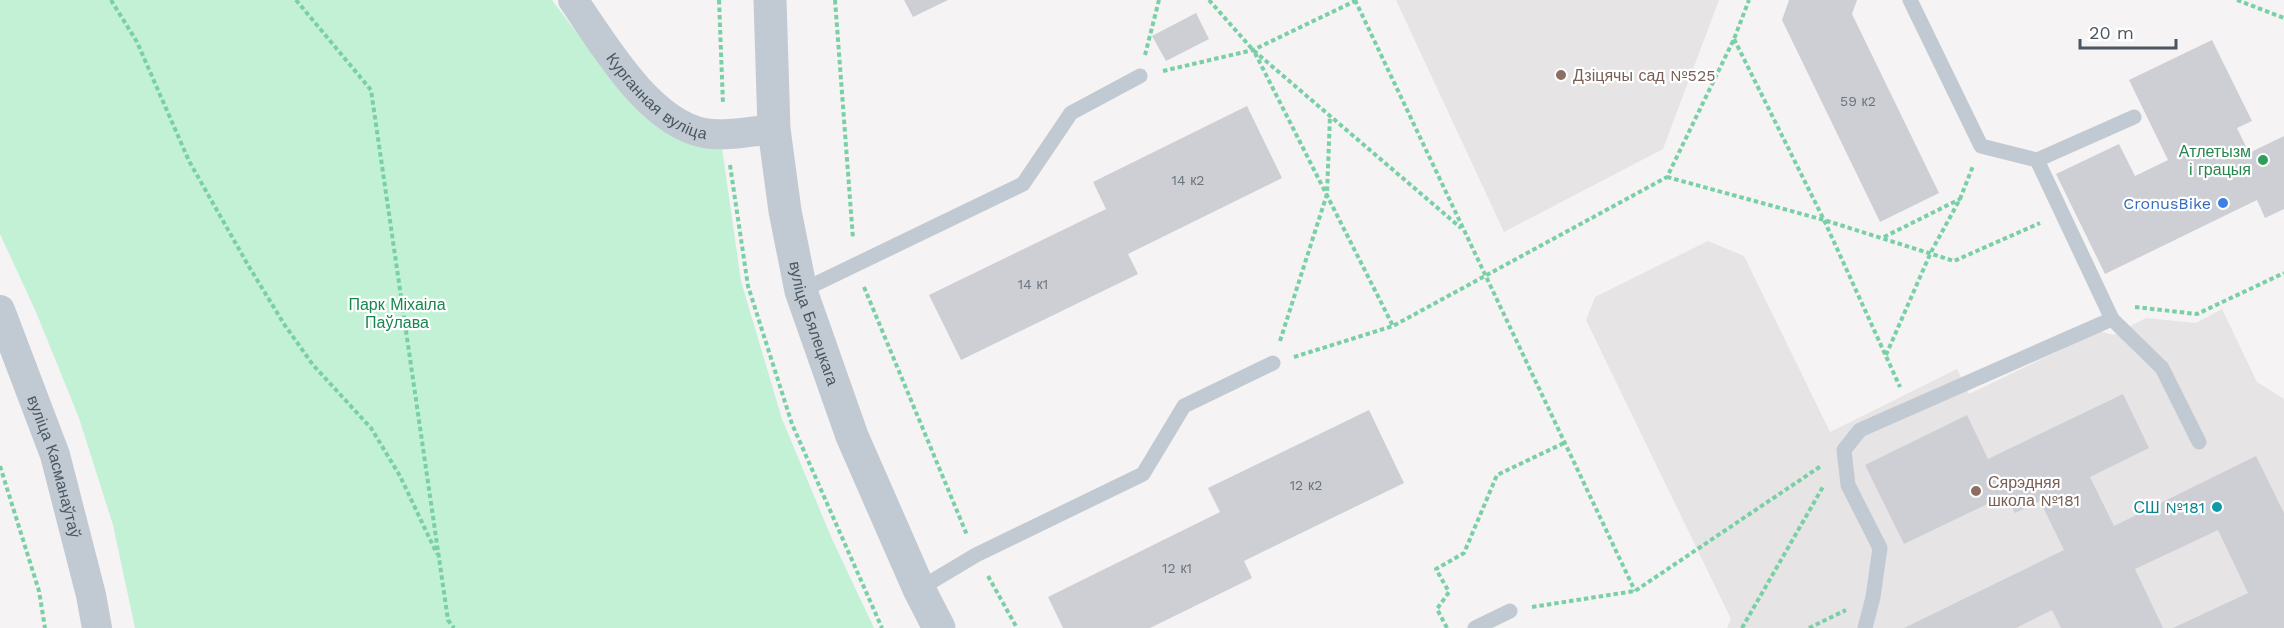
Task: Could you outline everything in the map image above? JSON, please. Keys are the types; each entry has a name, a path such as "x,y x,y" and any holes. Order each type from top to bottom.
{"street":[{"name":"Курганная вуліца","path":"573,0 632,84 674,119 702,132 716,134 774,129"},
{"name":"вуліца Бялецкага","path":"770,0 774,129 785,211 801,291 852,436 919,589 939,628"},
{"name":"вуліца Касманаўтаў","path":"0,310 55,455 91,595 97,628"}],"lane":[{"path":"1910,0 1981,146 2037,160 2134,117"},
{"path":"801,291 1023,184 1071,113 1140,76"},
{"path":"2037,160 2112,319 2162,368 2199,442"},
{"path":"1865,628 1873,597 1880,548 1848,485 1844,450 1860,430 1910,406 2112,319"},
{"path":"919,589 976,555 1143,474 1184,406 1273,363"},
{"path":"1475,628 1510,611"}],"path":[{"path":"111,0 137,42 189,161 248,266 313,365 371,428 400,476 439,557"},
{"path":"296,0 371,90 448,620 454,628"},
{"path":"835,0 855,266 976,555 1017,628"},
{"path":"1159,0 1140,76 1253,50 1355,1 1635,591"},
{"path":"1209,0 1253,50 1464,231"},
{"path":"1273,363 1393,326 1667,177 1734,39 1749,0"},
{"path":"2237,0 2284,18"},
{"path":"1734,39 1824,220 1910,406"},
{"path":"1253,50 1393,326"},
{"path":"1273,363 1327,194 1330,116"},
{"path":"1886,355 1931,252 1960,199 1981,146"},
{"path":"1667,177 1824,220 1954,261 2063,213"},
{"path":"1883,238 1960,199"},
{"path":"2105,303 2197,314 2284,273"},
{"path":"1447,628 1437,609 1449,592 1436,568 1464,553 1497,475 1564,442"},
{"path":"1510,611 1635,591 1844,450"},
{"path":"1742,628 1844,450"},
{"path":"0,466 39,591 45,628"},
{"path":"1810,628 1873,597"}],"shaded area":[{"name":"Дзіцячы сад №525","path":"1396,0 1719,0 1663,149 1504,232"},
{"name":"Сярэдняя школа №181","path":"1708,241 1744,256 1830,432 1957,369 1969,394 2100,331 2113,335 2146,318 2196,323 2222,309 2257,382 2284,399 2284,628 1727,628 1731,619 1586,320 1595,297"}],"green space":[{"name":"Парк Міхаіла Паўлава","path":"0,0 552,0 627,99 654,121 722,148 741,281 782,419 832,539 874,628 135,628 113,525 79,418 36,312 0,234"}],"building":[{"path":"904,0 948,0 913,17"},
{"path":"1789,0 1857,0 1852,14 1939,193 1880,222 1782,20"},
{"path":"1196,13 1209,39 1166,61 1152,36"},
{"path":"2212,40 2252,121 2237,128 2249,153 2284,136 2284,209 2265,218 2257,200 2105,274 2056,174 2119,144 2135,176 2168,160 2129,80"},
{"path":"1247,106 1282,178 1128,254 1138,274 961,360 929,295 1106,209 1093,182"},
{"name":"СШ №181","path":"2123,394 2149,448 2090,477 2114,526 2256,456 2284,513 2284,628 2173,628 2248,593 2218,530 2135,569 2163,628 2061,628 2052,610 2016,628 1904,628 2064,550 2040,501 2015,513 2006,495 1904,544 1865,465 1967,415 1988,459"},
{"path":"1369,410 1404,483 1244,561 1252,578 1150,628 1063,628 1048,597 1220,512 1208,488"}],"place":[{"name":"Дзіцячы сад №525","path":"1561,75"},
{"name":"Атлетызм і грацыя","path":"2263,160"},
{"name":"CronusBike","path":"2223,203"},
{"name":"Сярэдняя школа №181","path":"1976,491"},
{"name":"СШ №181","path":"2217,507"}]}
